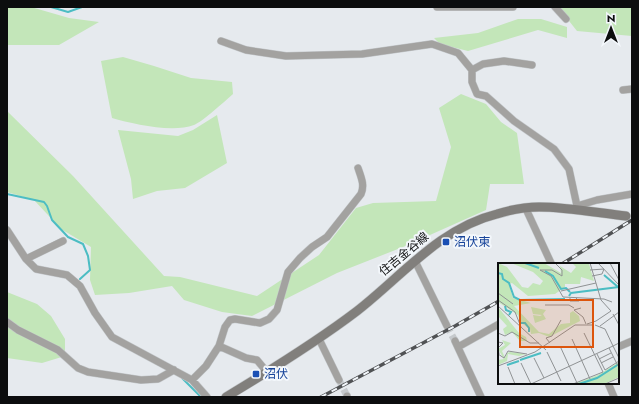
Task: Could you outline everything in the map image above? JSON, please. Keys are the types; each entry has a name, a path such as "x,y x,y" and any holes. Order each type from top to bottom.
{"main road":[{"name":"住吉金谷線","path":"226,397 319,340 358,310 440,240 483,218 498,213 526,208 549,207 577,208 626,216"}],"street":[{"path":"437,7 513,7"},
{"path":"555,7 566,19"},
{"path":"221,41 246,50 286,56 362,54 432,44 458,53 472,70 472,82 477,94 486,96 514,121 554,149 569,169 577,208 597,200 632,194"},
{"path":"472,70 484,64 504,61 532,65"},
{"path":"623,90 632,89"},
{"path":"192,380 206,366 220,346 225,327 230,320 235,319 260,323 268,319 277,310 288,272 312,247 327,237 361,194 363,189 363,181 358,168"},
{"path":"526,208 551,263"},
{"path":"7,230 26,259 36,269 67,276 80,286 95,313 112,337 192,380 207,397"},
{"path":"26,259 63,241"},
{"path":"415,260 447,326"},
{"path":"7,322 18,330 58,350 78,368 88,372 141,380 158,379 174,370"},
{"path":"481,397 456,344 498,324"},
{"path":"319,340 339,380"},
{"path":"619,347 632,341"},
{"path":"220,346 246,358 257,360 267,372"},
{"path":"608,384 614,397"}],"green space":[{"path":"7,7 31,7 69,18 99,22 59,45 7,45"},
{"path":"558,7 632,7 632,36 577,31"},
{"path":"518,19 541,19 567,27 567,38 538,30 468,51 440,44 434,38 478,33"},
{"path":"123,57 191,78 232,82 233,94 202,120 194,125 185,127 153,127 112,118 101,61"},
{"path":"461,94 486,104 501,122 517,133 524,184 490,184 486,210 403,247 337,273 252,316 222,312 184,300 172,286 129,293 95,295 90,280 91,247 61,229 34,200 7,192 7,111 73,176 164,276 180,277 257,296 319,255 356,208 373,203 436,201 451,147 439,108"},
{"path":"217,115 227,163 185,188 157,191 133,199 131,179 118,130 178,136 193,130"},
{"path":"7,292 37,304 51,316 65,339 65,356 42,363 7,358"}],"waterway":[{"path":"51,7 68,12 82,7"},
{"path":"7,194 44,202 52,220 68,237 83,244 88,256 90,270 80,279"},
{"path":"182,378 201,397"}],"tunnel":[{"path":"447,326 455,341"},
{"path":"339,380 347,396"}],"railway":[{"path":"564,263 632,220"},
{"path":"321,397 498,302"}],"place":[{"name":"沼伏東","path":"446,242"},
{"name":"沼伏","path":"256,374"}]}
